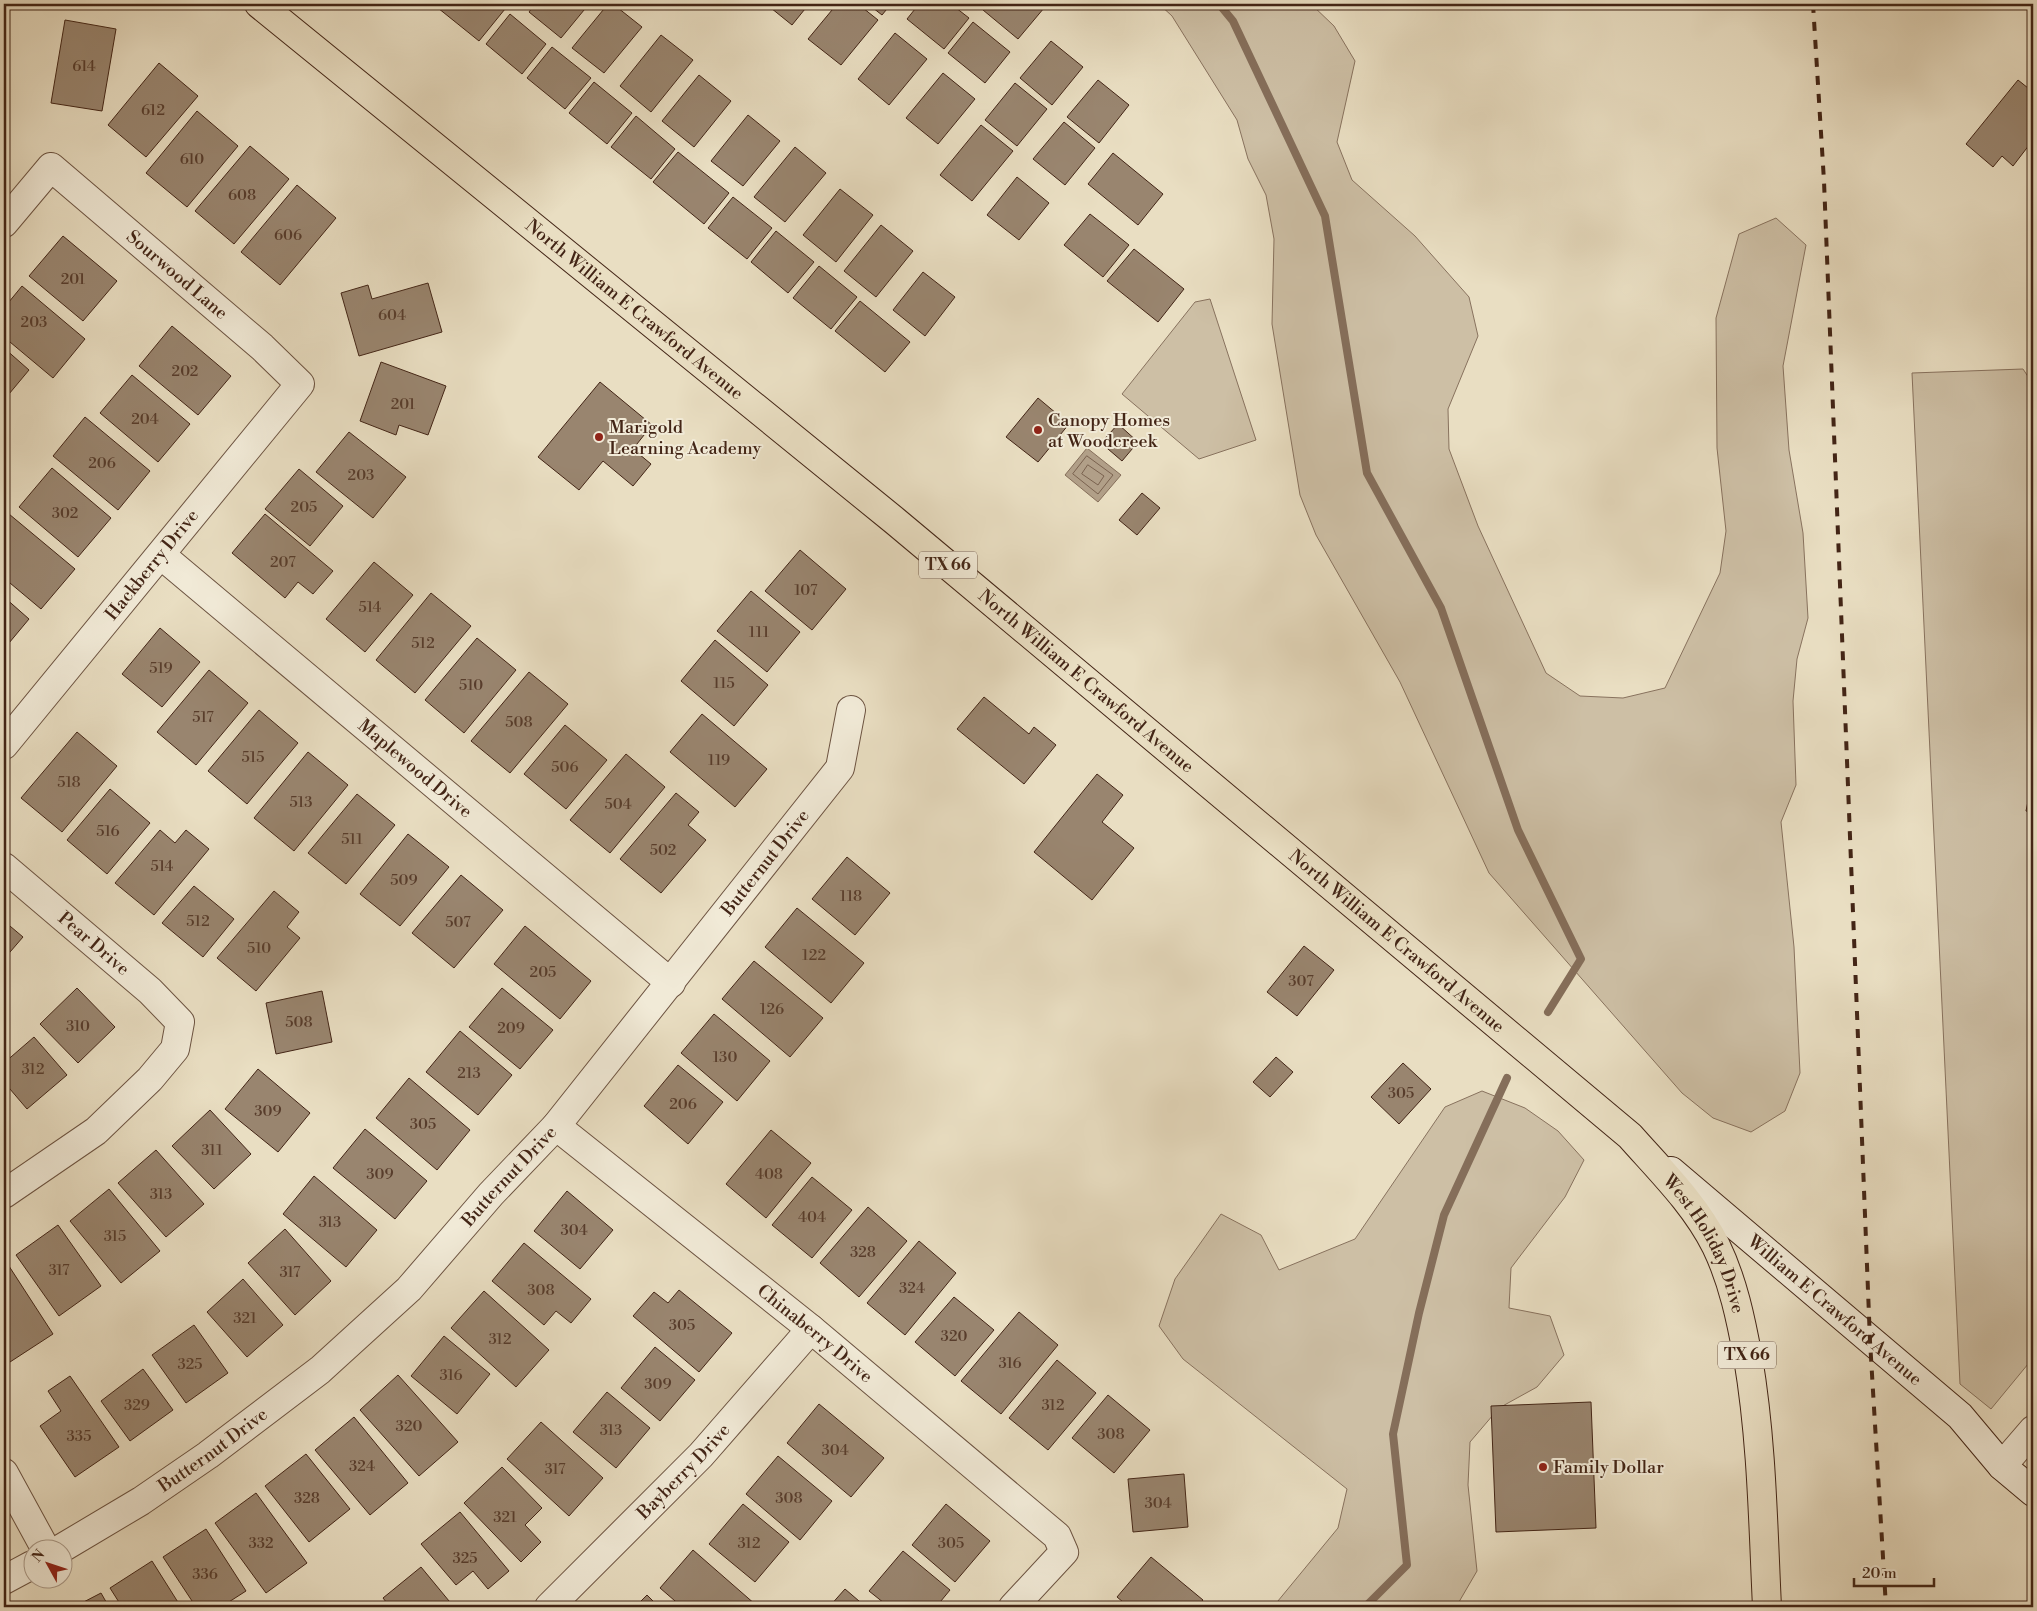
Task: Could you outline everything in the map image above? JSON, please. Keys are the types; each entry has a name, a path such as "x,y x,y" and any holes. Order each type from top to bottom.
{"main road":[{"name":"North William E Crawford Avenue","path":"259,4 895,521 1630,1136"},
{"name":"West Holiday Drive","path":"1630,1136 1689,1203 1716,1245 1731,1284 1744,1337 1759,1433 1767,1607"}],"street":[{"name":"Sourwood Lane","path":"4,223 51,167 262,347 300,384"},
{"name":"Hackberry Drive","path":"4,745 300,384"},
{"name":"Maplewood Drive","path":"161,555 671,983"},
{"name":"Butternut Drive","path":"72,1542 141,1501 208,1455 320,1370 408,1289 491,1194 556,1126 840,768 851,710"},
{"name":"Pear Drive","path":"4,867 150,991 180,1022 175,1048 150,1079 96,1131 4,1194"},
{"name":"Chinaberry Drive","path":"556,1126 810,1329 1057,1536 1064,1552 1013,1607"},
{"name":"William E Crawford Avenue","path":"1630,1136 1960,1416 2002,1466 2033,1492"},
{"name":"Bayberry Drive","path":"548,1607 701,1455 810,1329"},
{"path":"2002,1466 2033,1430"},
{"path":"4,1473 40,1538"},
{"path":"4,1580 22,1570"}],"shaded area":[{"path":"1159,4 1311,4 1334,26 1355,61 1337,142 1352,180 1415,236 1469,297 1478,336 1448,409 1449,449 1478,526 1546,673 1580,696 1623,698 1665,688 1720,573 1726,531 1717,448 1716,318 1739,234 1776,218 1806,245 1783,366 1789,450 1803,533 1808,618 1797,659 1793,701 1796,785 1781,822 1794,947 1800,1073 1785,1111 1751,1132 1713,1118 1682,1093 1489,873 1400,682 1316,535 1300,495 1272,324 1274,239 1266,195 1248,159 1237,120 1172,16"},
{"path":"1210,299 1256,440 1199,459 1122,394 1195,302"},
{"path":"2023,369 2033,384 2033,1358 1991,1409 1960,1384 1912,373"},
{"path":"1482,1091 1525,1108 1558,1131 1584,1160 1565,1197 1511,1268 1509,1308 1550,1316 1564,1355 1537,1387 1499,1408 1470,1442 1468,1485 1477,1571 1456,1607 1273,1607 1338,1528 1347,1489 1183,1359 1159,1326 1175,1279 1221,1214 1261,1235 1279,1270 1355,1239 1445,1107"}],"water":[{"path":"1087,448 1121,475 1098,502 1065,475"}],"building":[{"path":"433,4 498,4 505,9 479,41"},
{"path":"535,4 589,4 561,38 529,12"},
{"path":"608,4 613,4 642,27 604,73 572,48"},
{"path":"766,4 809,4 792,25"},
{"path":"837,4 858,4 878,20 841,65 808,39"},
{"path":"868,4 891,4 882,15"},
{"path":"919,4 951,4 969,18 944,49 907,19"},
{"path":"988,4 1038,4 1044,8 1018,39 983,10"},
{"path":"510,14 546,44 522,74 486,44"},
{"path":"65,20 116,29 102,111 51,103"},
{"path":"973,22 1010,52 985,83 948,53"},
{"path":"895,33 927,59 889,105 858,79"},
{"path":"661,35 693,60 651,112 620,86"},
{"path":"1051,41 1083,67 1052,105 1020,78"},
{"path":"552,47 591,78 565,109 527,78"},
{"path":"159,63 198,96 146,157 108,125"},
{"path":"943,73 975,99 938,144 906,118"},
{"path":"699,75 731,101 694,147 662,121"},
{"path":"1098,80 1129,105 1099,143 1067,117"},
{"path":"2018,80 2033,92 2033,140 2013,166 2002,156 1993,167 1966,144"},
{"path":"594,82 632,113 607,144 569,113"},
{"path":"1015,83 1047,109 1017,146 985,120"},
{"path":"197,111 238,146 187,207 146,173"},
{"path":"748,115 780,141 743,186 711,161"},
{"path":"636,116 675,149 651,179 611,147"},
{"path":"1064,122 1095,148 1065,185 1033,159"},
{"path":"981,125 1013,151 972,201 940,175"},
{"path":"250,146 289,179 234,244 195,211"},
{"path":"795,147 826,173 785,222 754,197"},
{"path":"678,152 729,193 704,224 653,182"},
{"path":"1113,153 1163,194 1138,225 1088,184"},
{"path":"1017,177 1049,203 1019,240 987,215"},
{"path":"297,185 336,218 280,285 241,252"},
{"path":"840,189 873,215 836,262 803,235"},
{"path":"733,197 772,228 747,259 708,228"},
{"path":"1090,214 1129,245 1103,277 1064,245"},
{"path":"881,225 913,251 876,297 844,271"},
{"path":"776,231 814,262 788,293 751,262"},
{"path":"63,236 117,281 83,321 29,276"},
{"path":"1134,249 1184,289 1158,322 1107,281"},
{"path":"819,266 857,297 831,329 793,298"},
{"path":"923,272 955,297 925,336 893,310"},
{"path":"428,283 442,332 359,356 341,293 368,285 372,299"},
{"path":"22,286 85,339 53,378 4,337 4,308"},
{"path":"860,301 910,342 885,372 835,331"},
{"path":"172,326 231,376 198,415 139,366"},
{"path":"4,348 29,370 4,400"},
{"path":"381,362 446,386 428,435 399,425 396,435 360,421"},
{"path":"132,375 190,424 158,462 100,413"},
{"name":"Marigold Learning Academy","path":"600,382 652,425 633,449 651,464 633,486 603,461 579,490 538,457"},
{"name":"Canopy Homes at Woodcreek","path":"1038,398 1069,424 1038,462 1006,437"},
{"path":"85,417 150,471 118,510 53,456"},
{"path":"1118,424 1138,442 1122,461 1101,443"},
{"path":"349,432 406,477 373,518 316,472"},
{"path":"52,468 111,518 78,557 19,507"},
{"path":"299,469 343,506 310,546 265,509"},
{"path":"1142,493 1160,508 1137,535 1119,520"},
{"path":"9,514 75,569 41,609 4,578 4,521"},
{"path":"265,514 333,571 313,594 298,582 285,598 232,553"},
{"path":"800,550 846,589 812,630 765,591"},
{"path":"374,562 413,595 365,652 326,619"},
{"path":"751,591 800,632 767,672 717,631"},
{"path":"431,593 471,626 415,693 376,660"},
{"path":"4,597 29,619 4,649"},
{"path":"160,628 200,662 162,707 122,674"},
{"path":"477,638 516,670 464,733 425,700"},
{"path":"715,640 768,685 734,726 681,681"},
{"path":"209,670 248,703 196,765 157,732"},
{"path":"529,672 568,704 510,773 471,741"},
{"path":"984,697 1029,734 1034,727 1056,745 1024,784 957,729"},
{"path":"259,710 298,743 247,804 208,771"},
{"path":"702,714 767,769 735,807 670,752"},
{"path":"565,725 607,760 566,809 524,774"},
{"path":"77,732 117,766 62,832 21,798"},
{"path":"308,752 348,785 294,851 254,818"},
{"path":"626,754 665,787 610,853 570,820"},
{"path":"1097,774 1123,795 1102,822 1134,848 1092,900 1034,852"},
{"path":"2033,777 2033,813 2026,811"},
{"path":"110,789 150,823 107,874 67,840"},
{"path":"676,793 699,812 688,825 706,840 661,893 620,859"},
{"path":"357,794 395,825 346,884 308,853"},
{"path":"160,830 175,843 186,830 209,849 154,915 115,883"},
{"path":"408,834 449,867 400,926 360,894"},
{"path":"847,857 890,893 855,935 812,899"},
{"path":"461,875 503,910 454,968 412,933"},
{"path":"194,886 234,919 203,957 162,923"},
{"path":"274,891 299,912 287,927 300,938 256,991 217,958"},
{"path":"797,908 864,963 831,1003 765,947"},
{"path":"4,921 23,937 4,959"},
{"path":"525,926 591,981 560,1019 494,964"},
{"path":"1304,946 1334,970 1297,1016 1267,992"},
{"path":"754,961 823,1018 790,1057 722,999"},
{"path":"77,988 115,1027 78,1063 40,1024"},
{"path":"502,988 553,1030 520,1069 469,1027"},
{"path":"322,991 332,1042 276,1054 266,1003"},
{"path":"714,1014 770,1061 737,1101 681,1053"},
{"path":"460,1031 512,1075 478,1115 426,1072"},
{"path":"34,1037 67,1075 27,1109 4,1082 4,1063"},
{"path":"1276,1057 1293,1072 1270,1097 1253,1082"},
{"path":"1403,1063 1431,1089 1399,1124 1371,1097"},
{"path":"678,1065 723,1102 688,1144 644,1106"},
{"path":"258,1069 310,1113 278,1152 225,1109"},
{"path":"409,1078 470,1130 437,1170 376,1118"},
{"path":"210,1110 251,1154 214,1189 172,1146"},
{"path":"365,1129 427,1181 395,1219 333,1168"},
{"path":"771,1130 811,1163 766,1218 726,1184"},
{"path":"156,1150 204,1204 166,1237 118,1183"},
{"path":"314,1176 377,1230 346,1267 283,1214"},
{"path":"812,1177 852,1210 812,1258 772,1225"},
{"path":"109,1189 160,1251 121,1283 70,1221"},
{"path":"567,1191 613,1230 580,1269 534,1231"},
{"path":"868,1207 907,1241 859,1297 820,1263"},
{"path":"58,1225 101,1286 59,1316 16,1255"},
{"path":"285,1229 331,1281 295,1315 248,1263"},
{"path":"919,1241 956,1273 905,1335 867,1303"},
{"path":"524,1243 591,1299 571,1323 556,1311 544,1325 492,1281"},
{"path":"7,1263 53,1334 10,1362 4,1352 4,1265"},
{"path":"243,1279 283,1325 247,1357 207,1312"},
{"path":"679,1290 732,1333 699,1372 633,1316 654,1292 668,1303"},
{"path":"484,1291 549,1350 516,1387 451,1328"},
{"path":"954,1297 994,1330 955,1376 915,1342"},
{"path":"1019,1312 1058,1345 1001,1414 961,1381"},
{"path":"194,1325 228,1373 186,1403 152,1355"},
{"path":"444,1336 490,1374 457,1414 411,1376"},
{"path":"655,1347 695,1380 660,1421 621,1388"},
{"path":"1057,1360 1096,1393 1048,1450 1009,1418"},
{"path":"143,1369 173,1410 130,1441 101,1401"},
{"path":"398,1375 458,1442 419,1476 360,1410"},
{"path":"70,1376 119,1447 75,1477 40,1426 61,1411 48,1391"},
{"path":"607,1392 650,1428 616,1468 573,1432"},
{"path":"1108,1395 1150,1430 1114,1473 1072,1438"},
{"name":"Family Dollar","path":"1591,1402 1596,1528 1496,1532 1491,1406"},
{"path":"819,1404 884,1458 851,1497 787,1443"},
{"path":"354,1417 408,1483 370,1515 315,1450"},
{"path":"541,1422 603,1478 569,1516 507,1459"},
{"path":"306,1454 350,1509 309,1542 265,1486"},
{"path":"778,1456 832,1501 800,1540 746,1494"},
{"path":"502,1467 542,1508 525,1525 541,1542 521,1562 464,1503"},
{"path":"1184,1474 1188,1527 1133,1532 1128,1479"},
{"path":"256,1493 307,1563 266,1593 215,1523"},
{"path":"743,1504 789,1542 755,1582 709,1544"},
{"path":"946,1504 990,1541 955,1582 912,1545"},
{"path":"460,1512 509,1571 488,1589 473,1571 456,1585 421,1544"},
{"path":"206,1529 246,1591 221,1607 196,1607 163,1557"},
{"path":"693,1550 756,1605 754,1607 682,1607 660,1588"},
{"path":"903,1551 950,1590 936,1607 889,1607 869,1591"},
{"path":"1151,1557 1203,1600 1197,1607 1129,1607 1117,1597"},
{"path":"152,1561 181,1607 122,1607 110,1588"},
{"path":"421,1567 454,1607 390,1607 383,1598"},
{"path":"845,1589 866,1607 829,1607"},
{"path":"101,1593 109,1607 74,1607"},
{"path":"647,1595 659,1607 635,1607"}],"waterway":[{"path":"1219,4 1233,21 1325,216 1367,473 1441,608 1518,830 1581,959 1548,1012"},
{"path":"1365,1607 1407,1565 1393,1434 1419,1313 1444,1215 1507,1078"}],"railway":[{"path":"1813,4 1824,181 1870,1341 1886,1607"}],"place":[{"name":"Canopy Homes at Woodcreek","path":"1038,430"},
{"name":"Marigold Learning Academy","path":"599,437"},
{"name":"Family Dollar","path":"1543,1467"}]}
